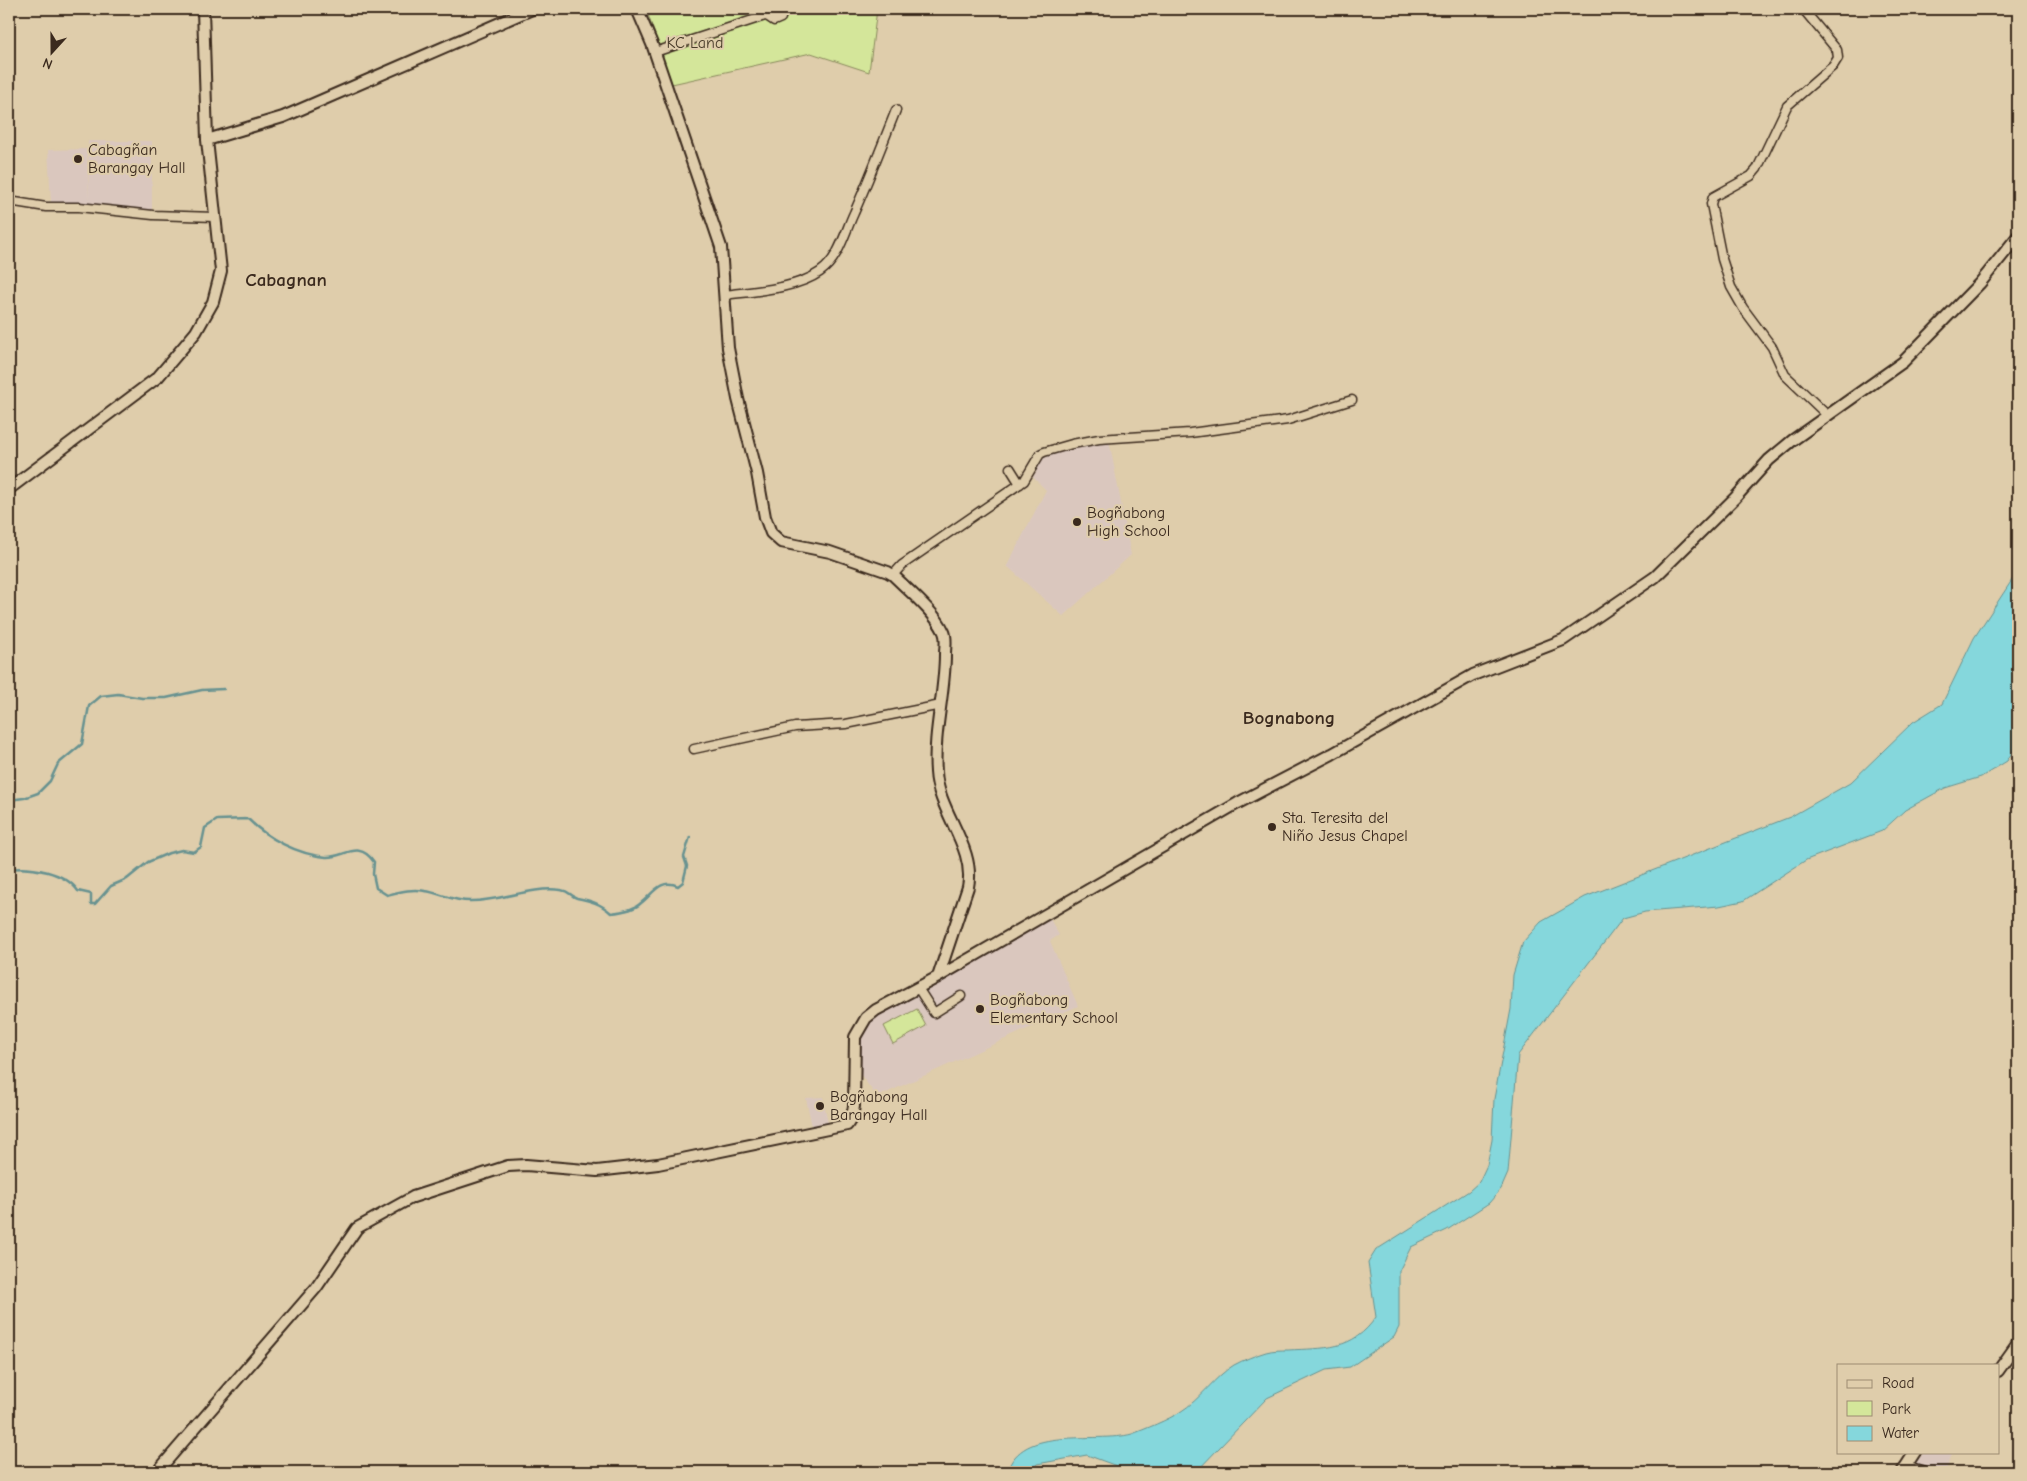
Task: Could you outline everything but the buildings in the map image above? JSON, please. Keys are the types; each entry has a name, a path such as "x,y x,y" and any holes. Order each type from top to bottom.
{"street":[{"path":"9,489 158,377 196,332 213,302 221,271 207,140 203,9"},
{"path":"207,140 283,117 532,9"},
{"path":"637,9 655,52 722,247 728,348 738,399 757,473 765,517 771,533 780,542 830,552 893,575 933,616 944,632 945,674 936,742 936,773 939,790 968,861 971,874 938,977"},
{"path":"655,52 769,12 772,21 778,21 782,16 780,9"},
{"path":"1803,9 1837,50 1838,58 1833,66 1787,106 1757,169 1751,176 1713,197 1711,204 1722,259 1731,286 1743,308 1772,347 1785,375 1827,415"},
{"path":"725,295 775,288 802,281 821,271 836,253 896,110"},
{"path":"9,201 46,207 79,207 153,215 215,217"},
{"path":"156,1472 316,1288 357,1228 413,1197 508,1166 526,1165 597,1171 658,1164 847,1124 852,1117 854,1106 854,1046 858,1028 876,1010 938,977 1238,803 1332,754 1473,675 1563,640 1655,577 1735,498 1769,460 1827,415 1903,362 1980,283 2018,236"},
{"path":"893,575 902,565 1020,484 1030,473 1040,454 1072,444 1121,436 1190,433 1256,426 1288,420 1352,400"},
{"path":"1010,468 1020,484"},
{"path":"694,749 795,727 846,724 941,705"},
{"path":"918,988 934,1013 961,996"},
{"path":"2000,1368 2018,1342"},
{"path":"1914,1454 1904,1469 1923,1472"}],"shaded area":[{"path":"88,141 152,141 152,211 89,205"},
{"path":"87,149 89,204 51,202 48,150"},
{"name":"Bogñabong High School","path":"1109,440 1131,555 1063,616 1007,566 1046,490 1033,477 1044,456 1074,446"},
{"name":"Bogñabong Elementary School","path":"1050,919 1059,935 1050,941 1078,1006 877,1097 858,1071 859,1038 873,1018"},
{"path":"823,1097 828,1124 812,1127 806,1098"},
{"path":"1922,1454 1952,1454 1945,1472 1915,1464"}],"green space":[{"name":"KC Land","path":"646,9 877,9 869,72 811,53 672,84"},
{"path":"917,1009 926,1026 893,1044 884,1026"}],"water":[{"path":"2014,577 2018,579 2018,742 2007,761 1981,777 1945,788 1905,810 1882,831 1806,860 1743,901 1719,906 1645,912 1623,918 1518,1055 1508,1173 1501,1189 1489,1203 1447,1230 1411,1247 1399,1271 1399,1327 1394,1337 1350,1367 1326,1370 1267,1398 1196,1472 1155,1472 1122,1468 1087,1455 1037,1464 1028,1472 1007,1472 1015,1457 1027,1447 1061,1439 1117,1437 1132,1434 1176,1415 1201,1395 1227,1370 1262,1353 1326,1348 1348,1342 1358,1336 1376,1317 1368,1263 1376,1250 1469,1191 1479,1182 1487,1165 1492,1140 1494,1099 1511,1009 1513,975 1523,942 1541,922 1585,897 1790,817 1850,783 1913,722 1942,704 1974,638"}],"waterway":[{"path":"9,800 24,798 38,793 50,781 58,764 82,744 89,706 101,696 118,694 142,698 166,698 202,690 224,689"},
{"path":"9,869 37,870 56,875 72,884 78,891 91,894 91,904 95,904 111,886 127,879 148,862 182,850 194,852 201,847 205,828 217,820 248,819 274,839 304,853 333,857 357,851 368,855 374,862 373,874 376,888 387,895 420,890 457,900 481,901 549,889 566,891 575,897 591,901 611,913 635,907 662,885 672,884 678,886 683,882 687,866 684,857 690,837"}],"place":[{"name":"Cabagñan Barangay Hall","path":"78,159"},
{"name":"Bogñabong High School","path":"1077,522"},
{"name":"Sta. Teresita del Niño Jesus Chapel","path":"1272,827"},
{"name":"Bogñabong Elementary School","path":"980,1009"},
{"name":"Bogñabong Barangay Hall","path":"820,1106"}],"district":[{"name":"Cabagnan","path":"286,280"},
{"name":"Bognabong","path":"1289,718"}]}
